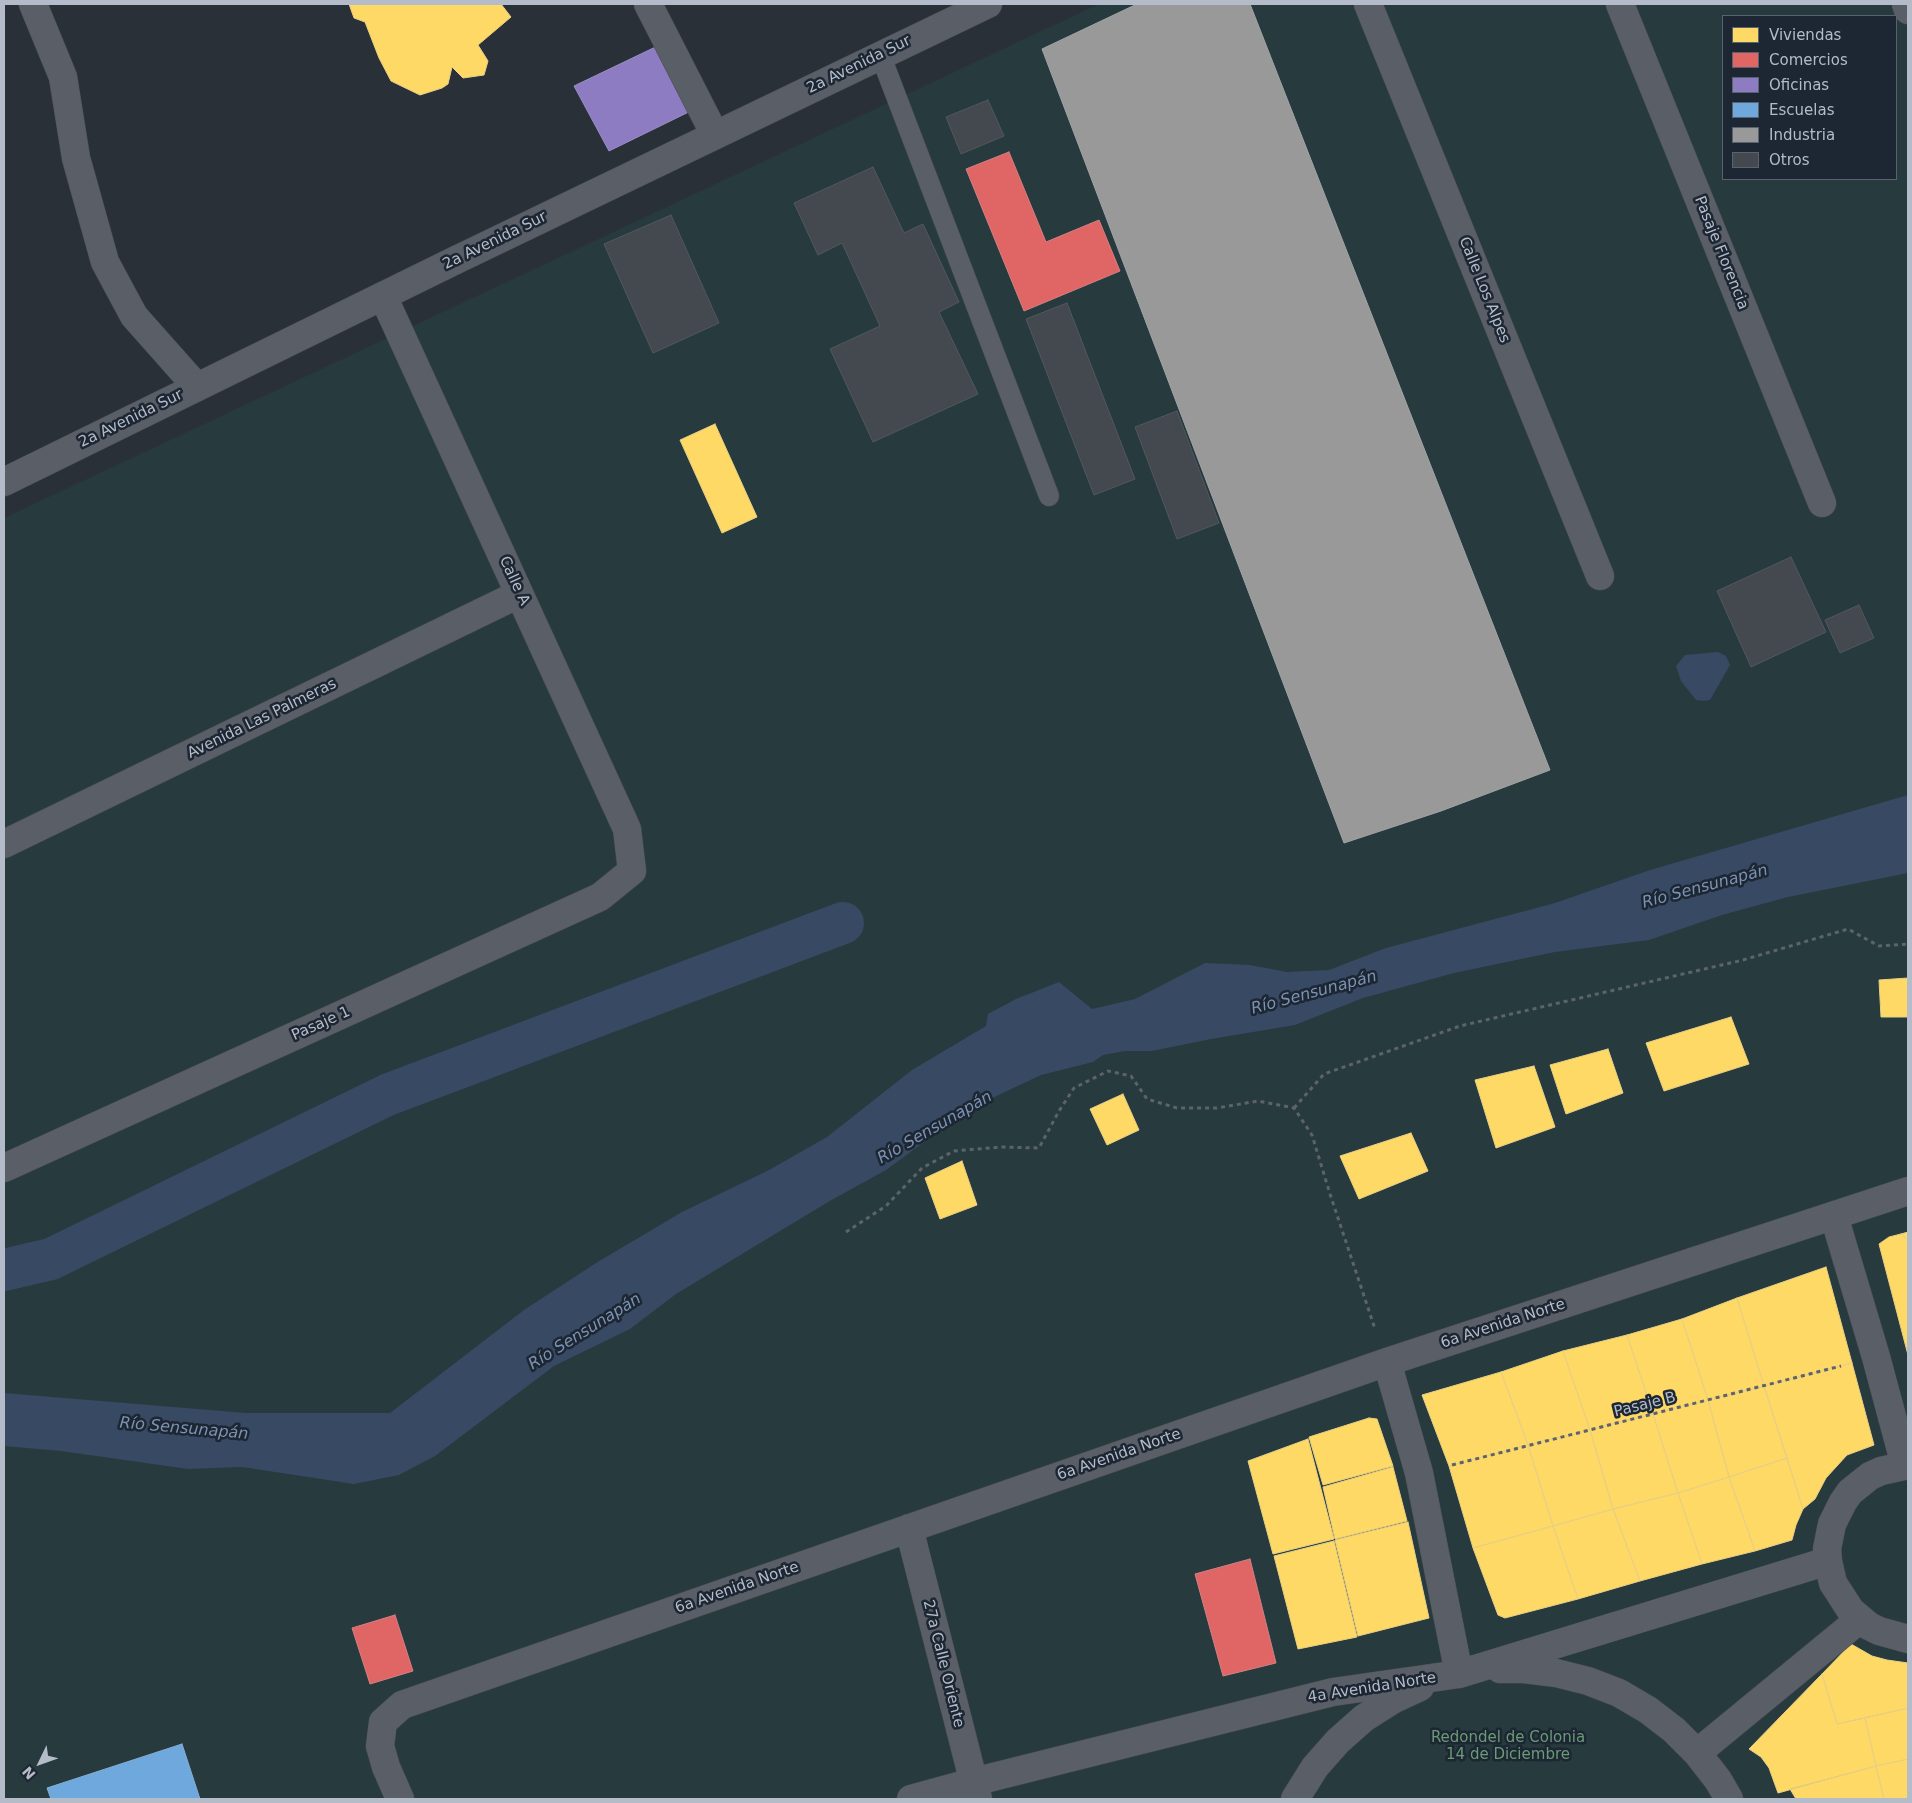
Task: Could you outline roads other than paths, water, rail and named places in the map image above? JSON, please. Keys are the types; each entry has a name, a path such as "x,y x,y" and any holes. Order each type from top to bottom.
{"street":[{"path":"33,4 63,77 76,158 105,262 134,316 197,387"},
{"path":"648,4 715,135"},
{"name":"2a Avenida Sur","path":"4,482 880,54 988,4"},
{"name":"Calle Los Alpes","path":"1368,4 1600,576"},
{"name":"Pasaje Florencia","path":"1620,4 1822,503"},
{"path":"1906,4 1908,10"},
{"name":"Calle A","path":"383,296 627,829 632,871"},
{"name":"Avenida Las Palmeras","path":"4,844 519,594"},
{"name":"Pasaje 1","path":"4,1168 600,897 632,871"},
{"name":"6a Avenida Norte","path":"400,1799 386,1767 380,1746 382,1722 402,1705 1387,1362 1908,1191"},
{"path":"1834,1216 1907,1465 1881,1471 1870,1476 1850,1492 1842,1502 1830,1530 1827,1549 1828,1561 1833,1582 1851,1612 1879,1631 1908,1638"},
{"path":"1387,1362 1419,1473 1458,1674"},
{"name":"27a Calle Oriente","path":"909,1528 976,1790"},
{"name":"4a Avenida Norte","path":"911,1799 976,1790 1333,1692 1458,1674 1828,1561"},
{"path":"1697,1753 1860,1619"},
{"path":"1296,1799 1315,1767 1338,1741 1364,1718 1394,1699 1425,1685 1458,1674 1524,1669 1556,1673 1588,1681 1619,1693 1648,1710 1674,1730 1697,1753 1718,1780 1729,1799"}],"lane":[{"path":"880,54 1049,496"}],"water":[{"path":"1718,652 1726,656 1730,665 1710,700 1696,700 1681,681 1676,666 1685,655"},
{"name":"Río Sensunapán","path":"1908,795 1908,873 1788,897 1722,915 1649,940 1555,952 1454,973 1363,998 1295,1025 1152,1051 1125,1051 1103,1055 1093,1062 1041,1075 969,1109 886,1170 828,1202 676,1294 630,1329 554,1366 435,1456 399,1475 354,1484 242,1467 188,1469 61,1451 4,1446 4,1393 246,1413 390,1413 524,1310 596,1263 682,1212 769,1170 827,1137 912,1070 986,1026 988,1014 1016,999 1059,982 1092,1009 1135,999 1205,963 1250,965 1287,972 1329,970 1386,948 1555,903 1650,870"}],"waterway":[{"path":"4,1270 51,1259 387,1095 843,923"}],"park label":[{"name":"Redondel de Colonia 14 de Diciembre","path":"1508,1746"}]}
